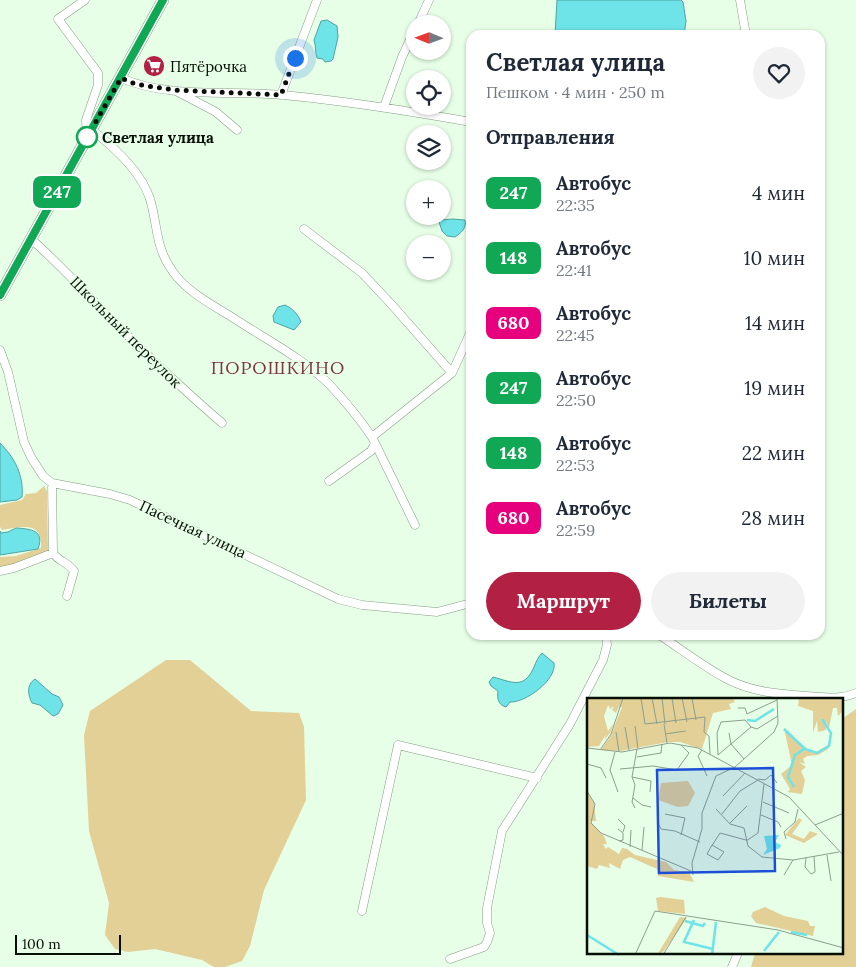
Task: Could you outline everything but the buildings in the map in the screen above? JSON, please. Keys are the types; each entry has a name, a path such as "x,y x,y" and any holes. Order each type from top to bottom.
{"main road":[{"path":"0,295 163,0"}],"street":[{"path":"85,0 58,19 98,73 98,85 86,120 90,133 104,140 135,171 144,184 150,198 160,250 167,263 180,280 201,297 299,360 328,383 354,411 374,440 415,525"},
{"path":"281,95 317,0"},
{"path":"422,15 429,0"},
{"path":"740,0 745,30"},
{"path":"384,107 406,48"},
{"path":"121,78 135,84 174,90 281,95 384,107 466,121"},
{"path":"174,90 216,112 237,130"},
{"path":"304,229 362,273 452,373"},
{"name":"Школьный переулок","path":"31,239 53,258 120,329 222,423"},
{"path":"329,481 371,451 374,440 452,373 466,342"},
{"path":"0,350 8,372 24,442 43,476 52,483 53,553 58,559 71,566 74,571 68,596"},
{"name":"Пасечная улица","path":"52,483 88,489 130,500 331,595 350,602 362,605 437,612 466,605"},
{"path":"0,571 14,568 53,553"},
{"path":"450,959 484,947 487,942 490,934 487,923 487,908 502,830 570,724 603,660 606,640"},
{"path":"667,640 726,679 744,686 791,697 815,698"},
{"path":"842,698 856,693"},
{"path":"362,911 398,745 537,778"},
{"path":"732,967 738,954"}],"shaded area":[{"path":"44,486 47,491 48,552 23,563 0,568 0,557 16,556 41,548 41,539 35,529 29,527 2,530 0,527 0,505 22,500 26,494 36,493"},
{"path":"166,660 190,660 251,711 299,713 304,727 306,800 264,890 250,946 242,961 225,967 214,967 202,960 155,949 128,952 115,949 105,935 109,903 89,831 84,735 90,711"},
{"path":"856,709 856,967 751,967 755,954 844,954 844,718"}],"water":[{"path":"557,0 681,0 686,21 685,30 555,30"},
{"path":"327,20 337,26 338,37 333,59 325,62 323,59 317,58 314,40 321,21"},
{"path":"451,219 465,220 463,230 455,237 446,235 440,225 451,225"},
{"path":"285,305 298,316 301,322 294,330 274,322 273,316 278,307"},
{"path":"0,443 14,461 20,475 22,497 17,500 0,502"},
{"path":"16,528 31,530 38,534 40,543 38,549 0,555 0,531 1,533 8,532"},
{"path":"542,653 554,663 554,670 545,683 524,699 510,702 506,707 501,705 498,699 498,691 489,682 493,677 512,682 522,682 530,674"},
{"path":"35,679 52,694 59,697 63,705 58,714 53,716 40,705 32,703 29,690 30,684"}],"bus line":[{"name":"247","path":"0,295 163,0"}],"place":[{"name":"Пятёрочка","path":"154,66"},
{"name":"Светлая улица","path":"87,137"}],"district":[{"name":"ПОРОШКИНО","path":"278,367"}],"route":[{"path":"87,137 121,78 135,84 174,90 281,95 295,58"}]}
